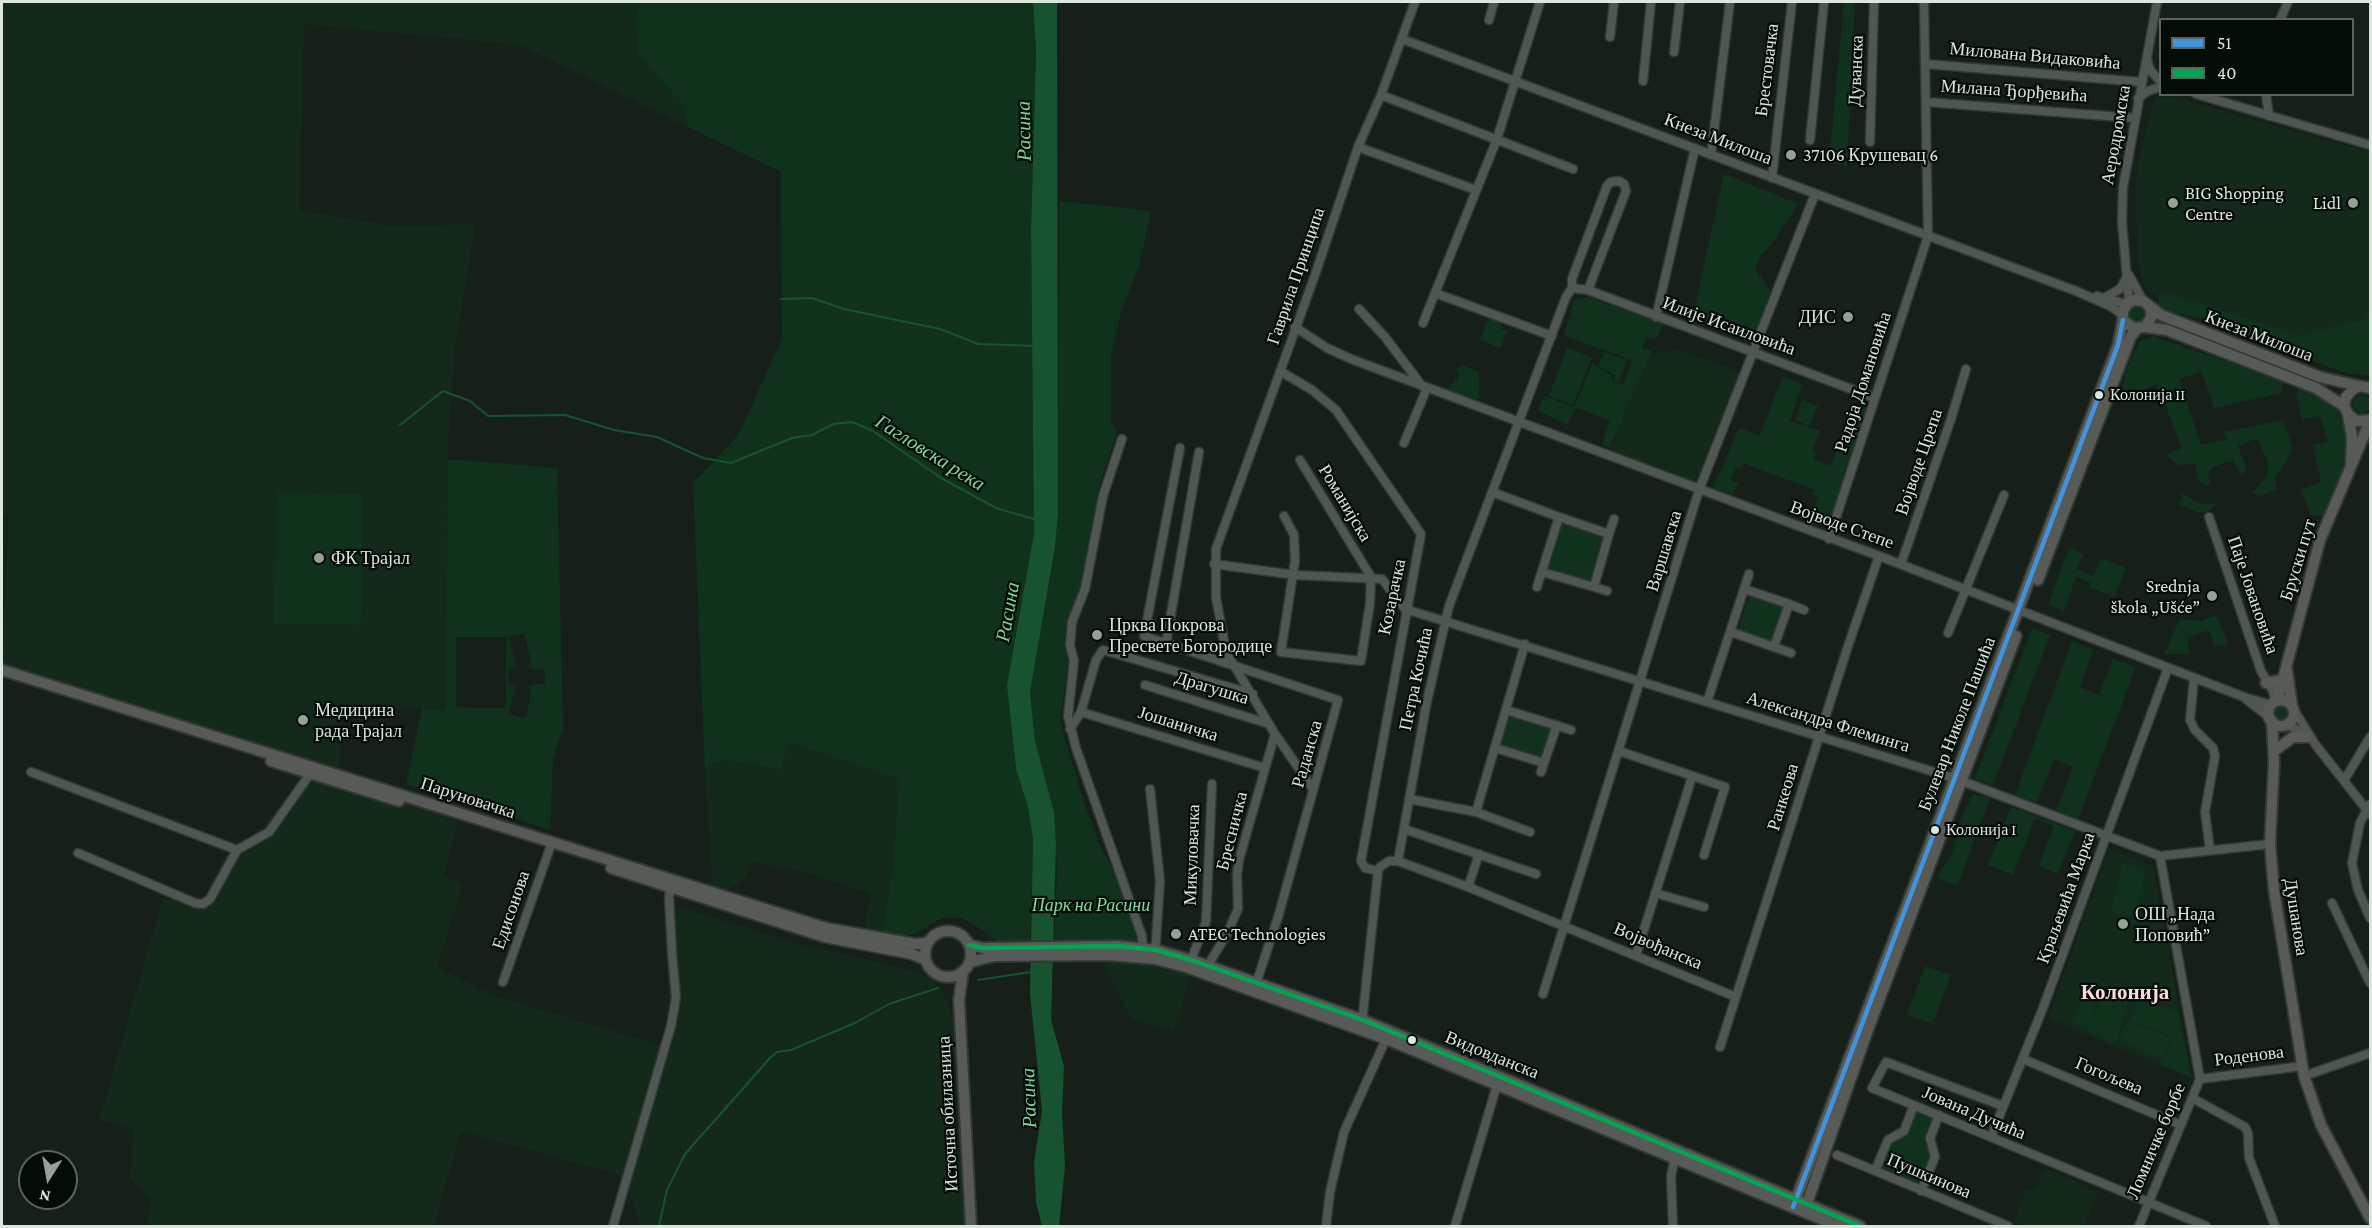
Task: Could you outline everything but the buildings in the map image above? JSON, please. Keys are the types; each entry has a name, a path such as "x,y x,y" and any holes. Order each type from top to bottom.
{"main road":[{"path":"2128,303 2147,304 2151,321 2141,328 2129,327 2123,317 2128,303"},
{"name":"Кнеза Милоша","path":"2147,304 2161,315 2320,376 2366,386"},
{"name":"Булевар Николе Пашића","path":"2022,612 2120,339 2123,317"},
{"name":"Кнеза Милоша","path":"2141,328 2162,329 2316,388 2346,410 2356,421 2370,421"},
{"name":"Булевар Николе Пашића","path":"1800,1206 1866,1035 1958,780 2022,612 2126,348 2141,328"},
{"path":"2126,348 2142,332 2162,329"},
{"path":"2346,410 2347,394 2366,386"},
{"name":"Бруски пут","path":"2346,410 2352,436 2350,466"},
{"name":"Бруски пут","path":"2274,703 2286,667 2313,562 2370,421"},
{"name":"Бруски пут","path":"2286,667 2293,708"},
{"name":"Паруновачка","path":"7,674 310,774 671,884 835,931 915,944 928,943"},
{"name":"Паруновачка","path":"7,674 671,884 825,937 912,954 926,960"},
{"path":"2266,682 2282,680"},
{"path":"2286,701 2293,708 2292,719 2285,724 2270,719 2274,703 2286,701"},
{"name":"Душанова","path":"2270,719 2274,762 2270,844 2274,890 2304,1071 2321,1125 2370,1218"},
{"name":"Душанова","path":"2274,762 2285,724"},
{"path":"2277,749 2293,737 2311,740"},
{"path":"951,932 963,937 969,945 969,962 963,971 944,976 933,971 926,960 928,943 937,934 951,932"},
{"path":"969,945 995,952"},
{"path":"969,962 995,952"},
{"name":"Видовданска","path":"995,952 1143,953 1191,960 1256,986"},
{"name":"Видовданска","path":"1155,955 1256,986 1362,1025 1800,1206 1860,1227"},
{"name":"Источна обилазница","path":"963,971 958,1000 971,1227"},
{"name":"Источна обилазница","path":"944,976 951,983 958,1000"},
{"name":"Видовданска","path":"1362,1025 1386,1039 1497,1085 1511,1086"},
{"name":"Видовданска","path":"1800,1206 1838,1227"}],"street":[{"name":"Гаврила Принципа","path":"1313,789 1275,734 1254,694 1227,652 1219,618 1214,564 1219,534 1280,371 1358,147 1381,95 1415,2"},
{"path":"1489,20 1494,2"},
{"path":"1423,323 1497,139 1540,2"},
{"path":"1610,37 1614,2"},
{"path":"1642,81 1651,2"},
{"path":"1674,52 1680,2"},
{"path":"1711,154 1730,2"},
{"name":"Брестовачка","path":"1772,178 1792,2"},
{"path":"1810,140 1824,2"},
{"name":"Дуванска","path":"1870,142 1874,2"},
{"name":"Радоја Домановића","path":"1829,539 1928,236 1924,2"},
{"name":"Аеродромска","path":"2128,303 2128,274 2122,222 2123,187 2157,2"},
{"path":"2281,18 2288,2"},
{"name":"Кнеза Милоша","path":"1401,39 2076,291 2112,307 2123,317"},
{"path":"2146,58 2150,70 2159,80"},
{"name":"Милована Видаковића","path":"1926,64 2141,82"},
{"path":"2138,98 2151,89 2159,87"},
{"path":"1381,95 1573,169"},
{"path":"2203,96 2370,145"},
{"path":"2266,96 2269,116"},
{"name":"Милана Ђорђевића","path":"1926,102 2134,118"},
{"path":"1358,147 1476,190"},
{"path":"1656,317 1695,148"},
{"name":"Петра Кочића","path":"1398,861 1445,620 1566,297 1572,288 1572,279 1607,186 1611,182 1619,181 1624,184 1626,191 1588,290"},
{"name":"Варшавска","path":"1566,926 1699,490 1815,194"},
{"path":"2104,298 2120,289 2128,274"},
{"name":"Аеродромска","path":"2128,274 2147,304"},
{"name":"Илије Исаиловића","path":"1572,288 1588,290 1875,398"},
{"name":"Кнеза Милоша","path":"2076,291 2128,303"},
{"path":"1435,293 1552,336"},
{"path":"1359,309 1385,337 1424,387 1404,443"},
{"name":"Војводе Степе","path":"1295,327 1332,351 1424,387 1901,564 2244,698 2274,703"},
{"name":"Војводе Црепа","path":"1901,564 1951,419 1965,369"},
{"name":"Козарачка","path":"1280,371 1312,390 1336,410 1418,526 1421,540 1405,609 1361,861 1365,868 1378,872"},
{"path":"1122,439 1102,496 1085,589 1072,622 1070,645 1074,661 1068,702 1070,729 1143,936 1143,953"},
{"name":"Раданска","path":"1180,448 1144,636 1337,698 1338,703 1280,914 1256,986"},
{"path":"1166,643 1199,452"},
{"name":"Романијска","path":"1300,460 1371,577 1386,583 1405,609"},
{"path":"1492,492 1609,534"},
{"path":"1948,633 2004,495"},
{"path":"1214,564 1295,575 1371,577 1370,603 1361,661 1281,652 1295,575 1294,535 1284,516"},
{"path":"1537,587 1559,517"},
{"name":"Паје Јовановића","path":"2209,517 2274,703"},
{"path":"1594,587 1614,519"},
{"name":"Ранкеова","path":"1720,1047 1879,556"},
{"path":"1542,572 1607,591"},
{"path":"1707,702 1749,574"},
{"path":"1744,589 1804,610"},
{"path":"1774,647 1789,604"},
{"path":"1405,609 1445,620"},
{"name":"Александра Флеминга","path":"1445,620 1958,780 2160,856 2270,844"},
{"path":"1731,632 1791,653"},
{"path":"1476,812 1525,644"},
{"name":"Драгушка","path":"1070,729 1081,712 1092,670 1099,652 1103,650 1254,694"},
{"name":"Краљевића Марка","path":"1991,1137 2023,1059 2168,668"},
{"path":"2194,678 2190,720 2195,730 2213,748 2215,756 2205,812 2210,850"},
{"name":"Драгушка","path":"1145,685 1269,724"},
{"name":"Војводе Степе","path":"2244,698 2270,719"},
{"path":"2293,708 2311,740 2369,809 2356,837 2352,863 2358,890 2370,918"},
{"path":"1506,710 1571,730"},
{"name":"Јошаничка","path":"1081,712 1265,768"},
{"path":"2285,724 2311,740"},
{"path":"1495,748 1543,768 1557,725"},
{"name":"Бресничка","path":"1208,965 1238,909 1236,875 1239,860 1275,734"},
{"path":"2345,779 2370,737"},
{"path":"1619,751 1725,787 1704,855"},
{"path":"31,772 237,850"},
{"path":"78,853 195,903 203,904 210,899 237,850 268,832 310,774"},
{"path":"1636,955 1692,777"},
{"name":"Микуловачка","path":"1191,960 1206,922 1212,784"},
{"path":"1150,789 1160,881 1155,955"},
{"path":"1409,799 1476,812 1530,831"},
{"path":"1404,829 1536,874"},
{"name":"Едисонова","path":"503,982 550,848"},
{"path":"1468,887 1479,854"},
{"name":"Ломничке борбе","path":"2139,1227 2200,1079 2160,856"},
{"path":"1362,1025 1378,872 1383,863 1398,861"},
{"name":"Војвођанска","path":"1398,861 1566,926 1736,997"},
{"path":"613,1227 671,1026 676,998 672,954 671,884"},
{"path":"1655,893 1704,908"},
{"path":"2332,903 2370,983"},
{"path":"1543,994 1566,926"},
{"path":"1326,1227 1330,1192 1344,1132 1386,1039"},
{"path":"2304,1071 2370,1053"},
{"name":"Гогољева","path":"2023,1059 2181,1125"},
{"name":"Јована Дучића","path":"2003,1106 1886,1062 1872,1088 2206,1227"},
{"name":"Роденова","path":"2200,1079 2304,1071"},
{"path":"1455,1227 1497,1085"},
{"path":"2192,1098 2245,1127 2248,1133 2249,1158 2275,1227"},
{"path":"1875,1171 1888,1140 1904,1131 1914,1106"},
{"path":"1921,1191 1935,1157 1930,1138 1939,1115"},
{"path":"1673,1227 1670,1184 1675,1154"},
{"name":"Пушкинова","path":"1837,1155 2008,1227"}],"shaded area":[{"path":"2,2 639,2 636,17 637,52 684,106 688,127 520,45 304,24 299,210 392,226 475,224 455,349 447,459 446,710 343,707 339,772 2,670 9,514 2,514"},
{"path":"1033,2 1057,2 1058,514 1055,547 1030,692 1035,741 1054,812 1056,844 1051,1020 1064,1066 1062,1112 1065,1166 1059,1226 1042,1226 1036,1202 1034,1163 1042,1111 1030,993 1033,839 1028,807 1016,769 1007,685 1034,533 1031,230 1036,52"},
{"path":"2155,97 2171,97 2370,152 2370,308 2364,319 2298,335 2165,292 2159,297 2147,290 2140,275 2137,253 2136,186 2137,166"},
{"path":"1677,349 1740,372 1697,483 1611,450 1648,355"},
{"path":"788,743 901,779 892,874 882,934 864,930 871,894 815,875 753,861 743,881 721,894 713,891 705,771 712,763 723,761 742,762 780,770"},
{"path":"306,772 459,819 443,876 463,884 437,967 492,995 663,1046 669,1003 664,902 788,941 918,972 935,982 947,1000 953,1018 953,1083 965,1226 640,1226 624,1176 461,1131 434,1226 148,1226 150,1199 130,1179 134,1130 99,1120 163,898 201,902 230,848 245,849"},
{"name":"ОШ „Нада Поповић”","path":"2109,849 2153,866 2192,1079 2048,1018"},
{"path":"1103,961 1150,964 1191,974 1174,1030 1131,1019"},
{"path":"2046,1168 2098,1192 2084,1226 2025,1226 2014,1222 2025,1191 2037,1187"}],"green space":[{"path":"639,2 1033,2 1036,52 1031,230 1034,533 1007,685 1016,769 1028,807 1033,839 1030,941 995,941 963,918 941,918 917,933 882,934 892,874 900,779 789,743 781,770 742,762 723,761 712,763 705,771 693,483 739,434 782,339 781,172 688,127 684,106 637,52 636,17"},
{"path":"1844,2 1855,2 1847,166 1829,163"},
{"path":"1724,174 1798,204 1773,242 1761,255 1755,269 1772,293 1755,340 1692,320"},
{"name":"Парк на Расини","path":"1059,201 1151,211 1139,266 1122,308 1111,356 1111,421 1117,431 1101,479 1081,587 1068,619 1064,640 1068,663 1060,720 1080,790 1099,844 1115,874 1138,940 1054,940 1057,871 1054,812 1035,741 1030,692 1055,547 1058,514"},
{"path":"2165,292 2298,335 2364,319 2370,308 2370,375 2348,374 2196,317 2168,311 2159,306 2159,297"},
{"path":"1588,297 1663,324 1656,339 1647,337 1642,348 1652,350 1610,448 1602,445 1610,420 1577,408 1567,424 1538,411 1544,396 1574,407 1592,363 1612,376 1611,380 1623,385 1632,360 1564,336 1574,300"},
{"path":"2134,306 2140,306 2145,314 2143,320 2134,322 2129,317 2129,311"},
{"path":"1489,317 1503,322 1501,329 1507,331 1501,348 1480,340"},
{"path":"2153,336 2283,381 2281,393 2214,408 2202,372 2179,379 2201,445 2227,440 2224,432 2283,420 2292,447 2288,460 2275,476 2277,490 2259,496 2252,494 2264,480 2268,470 2268,462 2257,438 2238,446 2246,468 2241,475 2233,461 2221,464 2212,468 2208,477 2211,484 2206,486 2199,482 2195,463 2177,465 2167,455 2182,448 2157,384 2133,394 2122,393 2128,366 2139,342"},
{"path":"1567,348 1592,358 1573,405 1549,396"},
{"path":"1604,352 1627,360 1619,382 1614,380 1615,375 1598,366"},
{"path":"1462,365 1479,372 1479,398 1471,401 1446,391 1460,375 1455,370"},
{"path":"1783,376 1802,384 1790,421 1820,431 1813,451 1816,452 1814,459 1830,466 1856,406 1867,409 1843,478 1829,528 1808,523 1818,497 1813,494 1815,490 1743,463 1742,469 1736,467 1731,480 1738,483 1733,494 1713,488 1739,428 1760,435"},
{"path":"2300,387 2321,396 2337,410 2346,431 2349,450 2344,468 2323,516 2311,515 2301,489 2321,482 2313,445 2328,441 2320,416 2302,419 2296,394"},
{"path":"2358,395 2366,395 2371,400 2369,411 2358,413 2353,408 2353,400"},
{"path":"1802,400 1818,406 1810,426 1795,420"},
{"path":"447,459 557,468 563,728 553,759 550,830 406,784 422,709 446,710","holes":["524,633 532,664 528,665 529,669 545,670 545,684 529,685 532,689 526,718 509,714 516,684 509,684 508,669 516,667 509,637","456,637 506,637 506,708 456,707"]},
{"name":"ФК Трајал","path":"277,492 363,494 361,625 274,623"},
{"path":"2181,492 2200,504 2217,504 2206,512 2197,512 2177,504 2183,499"},
{"path":"1564,524 1602,538 1593,577 1588,581 1552,572 1548,566 1559,527"},
{"path":"2069,547 2083,554 2077,569 2093,576 2101,559 2126,568 2115,596 2089,588 2091,582 2076,577 2064,611 2048,605"},
{"path":"1750,594 1782,606 1783,609 1770,642 1738,630"},
{"path":"2217,616 2228,644 2215,647 2209,630 2187,638 2190,654 2164,654 2180,619 2200,621"},
{"path":"2032,628 2050,635 1993,785 1975,778"},
{"path":"2072,641 2093,649 2080,688 2099,695 2113,658 2136,667 2078,819 2056,810 2073,767 2054,759 2037,803 2015,795"},
{"path":"2281,704 2287,706 2289,712 2287,718 2281,720 2275,718 2273,712 2275,706"},
{"path":"1510,714 1552,727 1542,759 1499,745"},
{"path":"1973,794 1990,798 1957,886 1936,878 1952,854 1962,816"},
{"path":"2011,807 2075,831 2058,874 2039,866 2054,826 2035,819 2013,875 1988,865"},
{"path":"2122,864 2146,870 2135,917 2111,912"},
{"path":"1925,966 1951,975 1933,1024 1907,1015"},
{"path":"2103,990 2129,999 2116,1044 2087,1031"},
{"path":"2082,998 2096,1004 2087,1028 2073,1022"},
{"path":"2138,999 2178,1012 2191,1077 2162,1064 2173,1037 2130,1020"},
{"path":"2127,1020 2171,1038 2163,1059 2119,1041"},
{"path":"1914,1105 1939,1115 1930,1138 1935,1157 1921,1191 1875,1171 1888,1140 1904,1131"}],"waterway":[{"path":"781,299 812,298 844,309 940,329 978,344 1036,346"},
{"name":"Гагловска река","path":"400,425 443,391 470,401 488,416 565,415 614,430 657,437 703,458 731,463 792,438 812,435 833,424 852,422 873,431 941,478 996,508 1037,520"},
{"path":"978,980 1031,972"},
{"path":"659,1226 667,1190 685,1154 777,1052 791,1050 855,1023 889,1004 938,988"}],"transit line":[{"name":"51","path":"1793,1207 2118,345 2123,320"},
{"name":"40","path":"969,945 983,948 1118,946 1156,950 1191,960 1363,1020 1860,1226"}],"place":[{"name":"37106 Крушевац 6","path":"1791,155"},
{"name":"BIG Shopping Centre","path":"2173,203"},
{"name":"Lidl","path":"2353,203"},
{"name":"ДИС","path":"1848,317"},
{"name":"Колонија II","path":"2099,395"},
{"name":"ФК Трајал","path":"319,558"},
{"name":"Srednja škola „Ušće”","path":"2212,596"},
{"name":"Црква Покрова Пресвете Богородице","path":"1097,635"},
{"name":"Медицина рада Трајал","path":"303,720"},
{"name":"Колонија I","path":"1935,830"},
{"name":"ОШ „Нада Поповић”","path":"2123,924"},
{"name":"ATEC Technologies","path":"1176,934"}],"district":[{"name":"Колонија","path":"2125,993"}],"water label":[{"name":"Расина","path":"1024,131"},
{"name":"Расина","path":"1008,612"},
{"name":"Расина","path":"1029,1098"}]}
